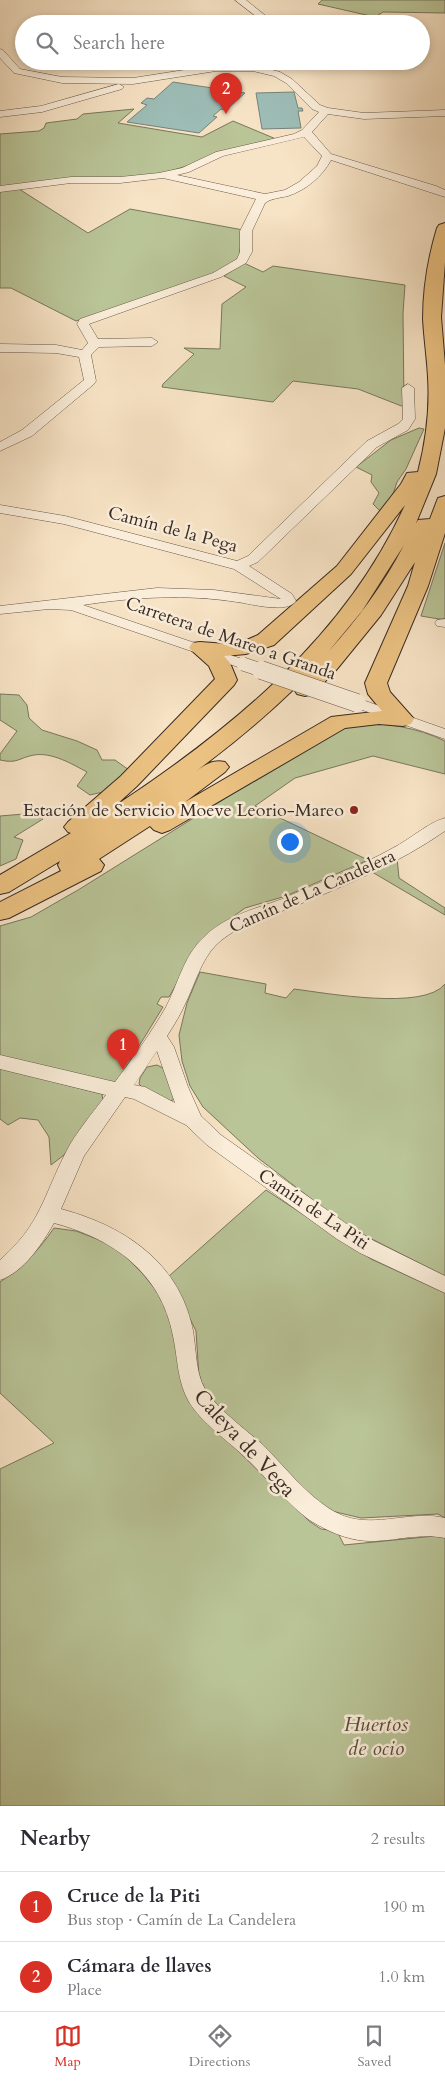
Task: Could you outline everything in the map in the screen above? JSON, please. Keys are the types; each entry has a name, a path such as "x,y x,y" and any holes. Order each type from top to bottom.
{"highway":[{"path":"0,886 86,836 210,752 266,703 315,655 347,617 376,577 409,518 430,463 437,406 437,378 432,317 436,264 445,228"},
{"path":"0,876 72,830 129,781 266,640 344,570 410,485 420,462 426,437 437,406"},
{"path":"0,904 102,847 171,802 224,762 283,711 334,661 394,581 426,523 445,468"},
{"path":"0,912 112,854 339,722 376,683 418,586 432,548 445,502"},
{"path":"200,648 227,650 246,648 266,640"},
{"path":"200,648 219,663 226,680"},
{"path":"376,683 379,694 390,708 403,719"},
{"path":"339,722 379,717 403,719"}],"street":[{"path":"240,0 260,15"},
{"path":"0,52 15,69"},
{"path":"16,70 23,74 62,80 133,81 203,70"},
{"path":"275,70 316,107 326,111 364,116 445,113"},
{"path":"0,114 42,110 133,81"},
{"path":"0,190 70,180 120,180 164,175 196,165 220,154 306,132 326,111"},
{"path":"306,132 327,156 445,194"},
{"path":"164,175 212,188 264,197 283,195 304,185 326,162 327,156"},
{"path":"190,181 196,165"},
{"path":"94,342 83,324 87,320 217,275 242,261 246,252 244,240 246,231 264,197"},
{"path":"94,342 152,342"},
{"path":"0,447 27,433 84,388 90,378 85,364 85,354 93,346 94,342"},
{"path":"0,348 47,348 85,354"},
{"path":"239,566 253,559 372,444 403,427 409,419 408,388"},
{"name":"Camín de la Pega","path":"0,509 65,520 239,566 289,600 283,604 213,594 180,593 102,598 72,605"},
{"name":"Carretera de Mareo a Granda","path":"0,610 72,605 445,734"},
{"name":"Camín de La Candelera","path":"0,1272 25,1250 49,1214 75,1153 158,1036 176,1005 199,956 210,941 250,916 287,903 381,862 416,843 445,823"},
{"name":"Camín de La Piti","path":"158,1036 166,1047 178,1087 192,1120"},
{"name":"Camín de La Piti","path":"0,1062 102,1088 138,1092 192,1120 214,1140 344,1233 367,1247 445,1285"},
{"name":"Caleya de Vega","path":"49,1214 101,1230 125,1244 150,1267 164,1285 182,1324 189,1381 193,1392 201,1402 271,1468 299,1500 314,1512 355,1529 371,1530 420,1526 445,1528"}],"green space":[{"path":"322,0 445,0 445,13 383,12 378,15 366,15 318,4"},
{"path":"134,109 118,123 202,137 233,121 276,139 157,175 0,188 0,134 39,131 44,128 46,123 77,119 83,114"},
{"path":"19,189 88,233 130,209 243,230 239,258 215,273 76,321 11,288 0,288 0,191"},
{"path":"244,263 263,272 273,266 405,285 403,313 404,407 358,389 293,381 273,402 162,387 194,354 184,348 220,349 222,304 246,287 224,276"},
{"path":"419,428 424,429 406,469 397,482 391,500 381,512 373,504 379,493 371,482 372,475 356,467 391,440"},
{"path":"445,543 445,620 421,616"},
{"path":"0,694 19,695 27,705 29,718 42,730 77,741 97,750 102,760 115,760 129,770 103,792 90,795 77,786 87,772 62,759 48,755 34,755 14,761 0,760 0,754 17,731 0,720"},
{"path":"357,722 402,727 424,732 445,741 445,774 373,756 295,778 255,806 368,860 286,896 245,908 202,939 169,997 161,997 157,1004 163,1007 117,1082 104,1083 0,1057 0,926 31,917 78,890 327,735"},
{"path":"36,813 43,819 14,837 23,840 16,859 0,866 0,816"},
{"path":"397,858 399,878 445,908 445,915 372,872"},
{"path":"200,972 266,984 265,993 286,998 294,989 350,996 396,999 417,997 434,992 445,984 445,1276 348,1227 258,1158 203,1107 190,1086 182,1061 179,1035 187,1003"},
{"path":"157,1065 165,1069 175,1096 173,1100 168,1101 144,1089 139,1084 140,1078 147,1067"},
{"path":"0,1068 102,1094 103,1101 64,1155 51,1165 49,1137 38,1120 20,1118 8,1125 0,1119"},
{"path":"266,1190 371,1259 445,1293 445,1518 438,1514 361,1518 319,1508 207,1397 199,1377 196,1331 169,1276"},
{"name":"Huertos de ocio","path":"54,1228 76,1231 100,1240 119,1250 142,1273 168,1305 204,1417 309,1521 321,1529 337,1531 344,1545 445,1535 445,1806 0,1806 0,1469 54,1443 0,1393 0,1282 30,1258"}],"water":[{"path":"173,82 245,93 226,110 221,109 213,116 217,117 199,133 127,122 147,105 141,103 147,98 154,99"},
{"path":"294,92 298,108 302,108 303,111 298,111 301,128 262,129 256,93"}],"place":[{"name":"Cámara de llaves","path":"226,114"},
{"name":"Estación de Servicio Moeve Leorio-Mareo","path":"354,810"},
{"name":"Cruce de la Piti","path":"123,1070"}]}
